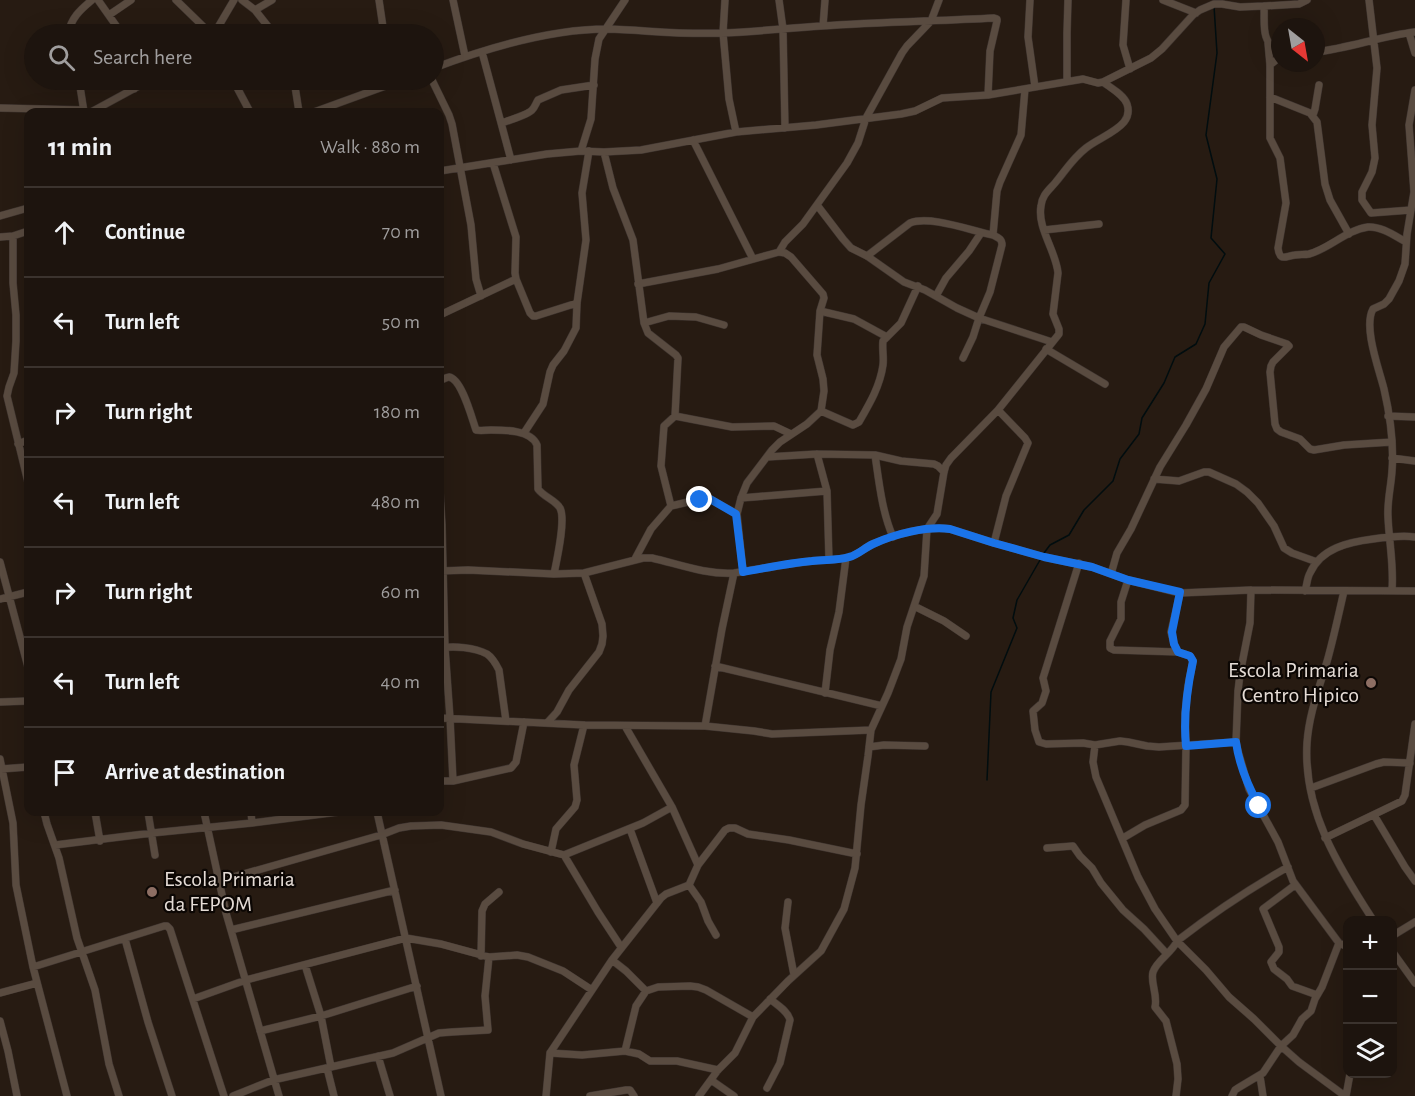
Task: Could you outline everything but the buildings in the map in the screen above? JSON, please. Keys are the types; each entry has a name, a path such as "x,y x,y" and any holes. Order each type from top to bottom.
{"street":[{"path":"70,24 73,18 92,0"},
{"path":"98,0 115,24"},
{"path":"109,15 131,0"},
{"path":"176,0 201,24"},
{"path":"218,24 234,0"},
{"path":"242,0 255,10 266,24"},
{"path":"255,10 272,0"},
{"path":"379,0 383,24"},
{"path":"453,0 465,56"},
{"path":"524,433 543,404 553,365 564,351 576,328 577,303 586,240 582,200 596,48 605,29 625,0"},
{"path":"725,0 723,33 729,99 736,132"},
{"path":"779,0 783,29 785,128"},
{"path":"823,26 825,0"},
{"path":"779,252 785,242 803,224 853,154 866,118 907,46 931,21 939,0"},
{"path":"1030,0 1028,37 1035,87"},
{"path":"1067,81 1068,0"},
{"path":"1126,0 1123,45 1130,69"},
{"path":"1164,0 1196,13"},
{"path":"444,170 547,154 641,150 736,132 902,114 915,111 942,98 988,95 1067,81 1089,80 1098,83 1140,64 1157,53 1196,13 1214,4 1240,7 1299,4 1307,0"},
{"path":"1369,0 1377,68 1372,125 1375,158 1372,172 1362,192 1362,200 1371,213 1411,210"},
{"path":"1266,4 1265,36 1270,65 1270,138 1280,158 1286,202 1279,254 1285,257 1310,254 1360,229 1375,227 1406,242"},
{"path":"444,64 528,39 605,29 676,34 723,33 823,26 997,19 990,51 988,95"},
{"path":"1325,51 1412,32 1415,52"},
{"path":"482,52 511,160"},
{"path":"699,1096 718,1070 735,1053 753,1017 821,951 844,909 853,880 857,854 870,730 898,668 905,636 925,571 927,529 937,514 944,472 951,458 998,410 1059,334 1053,314 1058,273 1044,230 1041,205 1047,191 1079,153 1114,130 1127,117 1127,102 1103,82"},
{"path":"502,123 528,113 538,100 561,90 594,85"},
{"path":"1313,115 1319,85"},
{"path":"993,235 997,191 1021,135 1025,89"},
{"path":"82,90 86,108"},
{"path":"95,108 132,90"},
{"path":"238,90 248,108"},
{"path":"296,90 298,108"},
{"path":"324,108 370,90"},
{"path":"437,90 449,115 471,225 476,279 481,296"},
{"path":"1392,590 1393,570 1388,507 1392,472 1392,442 1384,392 1372,347 1370,315 1373,309 1384,304 1393,292 1404,264 1414,192 1409,125 1415,90"},
{"path":"1270,97 1313,115 1317,122 1328,194 1349,234"},
{"path":"0,108 24,109"},
{"path":"693,140 753,259"},
{"path":"604,152 613,188 633,240 644,324 648,333 678,358 675,416 664,426 661,466 671,506"},
{"path":"493,163 516,237 516,279 530,313 536,316 577,303"},
{"path":"817,205 843,239 856,251 904,282 918,286 957,309 979,318 1052,342"},
{"path":"0,216 24,209"},
{"path":"867,256 916,220 947,224 1000,238 1002,245 990,292 979,318 974,338 963,358"},
{"path":"1044,230 1099,224"},
{"path":"0,237 24,232"},
{"path":"936,296 946,278 981,233"},
{"path":"13,236 16,341 14,373 8,391 8,402 24,467"},
{"path":"638,284 709,271 779,252 791,257 823,294 817,356 824,391 821,411 807,424 780,442 751,476 736,514 743,572"},
{"path":"444,313 516,279"},
{"path":"821,411 853,425 859,422 878,388 884,363 882,345 886,337 901,323 918,286"},
{"path":"820,311 854,319 886,337"},
{"path":"644,324 669,316 685,316 724,325"},
{"path":"1111,574 1117,552 1131,529 1160,466 1206,389 1224,347 1240,327 1288,346 1273,362 1270,372 1277,429 1300,439 1314,450 1344,445 1392,442"},
{"path":"1046,349 1105,384"},
{"path":"444,379 451,378 460,388 478,432 490,430 524,433 533,438 537,445 538,489 558,505 562,513 562,530 554,573"},
{"path":"0,385 11,382"},
{"path":"994,543 1006,496 1028,443 998,410"},
{"path":"675,416 732,428 774,426 791,434"},
{"path":"1388,416 1415,417"},
{"path":"18,444 24,442"},
{"path":"767,457 817,454 875,455 901,461 934,464 944,472"},
{"path":"817,454 827,491 829,560"},
{"path":"875,455 887,522 893,537"},
{"path":"1392,458 1415,461"},
{"path":"1154,479 1179,481 1209,472 1236,484 1258,503 1274,526 1284,548 1317,562"},
{"path":"741,498 827,491"},
{"path":"635,559 651,529 671,506 705,498 736,514"},
{"path":"444,571 584,573 635,559 652,558 722,574 813,560 846,558 872,544 918,530 950,529 1041,556 1079,563 1128,580 1180,592 1415,591"},
{"path":"1305,591 1308,576 1317,562 1344,544 1390,537 1415,537"},
{"path":"825,693 846,558"},
{"path":"0,562 24,652"},
{"path":"1079,563 1043,678 1046,691 1042,703 1033,711 1032,716 1039,742 1095,745 1120,741 1159,747 1236,742"},
{"path":"547,723 599,652 602,644 602,624 584,573"},
{"path":"705,726 734,573"},
{"path":"1123,838 1145,825 1184,808 1185,714 1193,661 1190,656 1178,652 1110,648 1110,641 1121,619 1121,602 1128,580"},
{"path":"1251,590 1250,623 1238,691 1236,742 1238,751 1246,780 1278,842 1295,885 1339,943 1343,945"},
{"path":"1344,591 1328,659 1310,719 1307,760 1316,811 1325,838 1369,916"},
{"path":"1178,652 1172,632 1180,592"},
{"path":"0,599 24,593"},
{"path":"914,606 944,621 966,636"},
{"path":"444,648 467,648 478,651 489,655 495,662 500,678 506,721"},
{"path":"444,666 450,718 453,781"},
{"path":"715,666 882,706"},
{"path":"0,702 24,702"},
{"path":"444,718 584,725 705,726 754,730 772,734 870,730"},
{"path":"444,781 511,768 516,762 524,722"},
{"path":"1325,838 1401,801 1405,795 1415,724"},
{"path":"551,852 556,829 575,807 577,800 574,765 584,725"},
{"path":"625,726 672,807 698,865"},
{"path":"1095,745 1093,762 1096,777 1138,877 1155,909 1177,941 1206,969 1229,997 1299,1062 1346,1096 1349,1078"},
{"path":"869,747 925,746"},
{"path":"0,759 13,823 16,885 33,967 67,1096"},
{"path":"1311,788 1376,764 1410,763"},
{"path":"1,769 24,767"},
{"path":"219,881 411,826 441,825 491,832 564,855 630,829 672,807"},
{"path":"1374,815 1415,881"},
{"path":"45,816 61,865 77,938 95,990 108,1064 119,1096"},
{"path":"96,816 100,841"},
{"path":"149,816 155,855"},
{"path":"205,816 231,930 279,1096"},
{"path":"251,816 252,823"},
{"path":"55,845 252,823 289,816"},
{"path":"378,816 441,1096"},
{"path":"546,1096 550,1053 612,960 666,894 689,885 698,865 725,830 735,828 748,834 857,854"},
{"path":"630,829 657,903"},
{"path":"1047,848 1075,847 1123,910 1167,954"},
{"path":"564,855 621,947"},
{"path":"1176,1096 1177,1064 1166,1021 1155,1007 1157,999 1152,977 1156,967 1177,941 1208,917 1243,893 1288,867"},
{"path":"689,885 716,935"},
{"path":"1295,885 1263,909 1279,947 1279,952 1271,962 1274,969 1292,986 1317,995"},
{"path":"231,930 395,890"},
{"path":"233,1096 273,1080 393,1053 444,1032 488,1030 482,911 485,904 499,892"},
{"path":"788,902 785,928 794,975"},
{"path":"1397,933 1415,922"},
{"path":"33,967 167,926 170,929 224,1096"},
{"path":"193,999 246,980 406,938 441,944 485,956 528,957 563,971 592,990"},
{"path":"125,939 172,1096"},
{"path":"1232,1096 1235,1090 1260,1076 1281,1046 1293,1035 1302,1019 1311,1011 1339,943"},
{"path":"1397,958 1415,983"},
{"path":"612,960 645,991"},
{"path":"305,965 321,1016 334,1096"},
{"path":"0,993 38,983"},
{"path":"260,1031 321,1016 417,986"},
{"path":"625,1051 636,1006 645,991 657,987 698,987 753,1017"},
{"path":"766,1088 780,1063 790,1020 786,1012 770,999"},
{"path":"0,1021 17,1096"},
{"path":"550,1053 582,1055 625,1051 639,1054 650,1061 677,1061 718,1070"},
{"path":"378,1056 390,1096"},
{"path":"1260,1076 1263,1096"},
{"path":"711,1080 734,1096"},
{"path":"590,1096 630,1090 634,1096"}],"waterway":[{"path":"1044,553 1050,545 1069,535 1084,510 1113,481 1120,459 1139,434 1142,418 1164,383 1175,357 1196,344 1205,324 1209,283 1225,254 1211,238 1217,179 1206,135 1217,53 1214,6"},
{"path":"987,780 991,692 1017,628 1013,618 1017,600 1040,560"}],"place":[{"name":"Escola Primaria Centro Hipico","path":"1371,683"},
{"name":"Escola Primaria da FEPOM","path":"152,892"}],"route":[{"path":"700,500 710,499 736,514 743,572 813,560 846,558 872,544 893,537 918,530 942,528 1044,557 1079,563 1168,591 1180,592 1172,637 1178,652 1190,656 1193,661 1185,714 1186,746 1236,742 1246,780 1259,806"}]}
